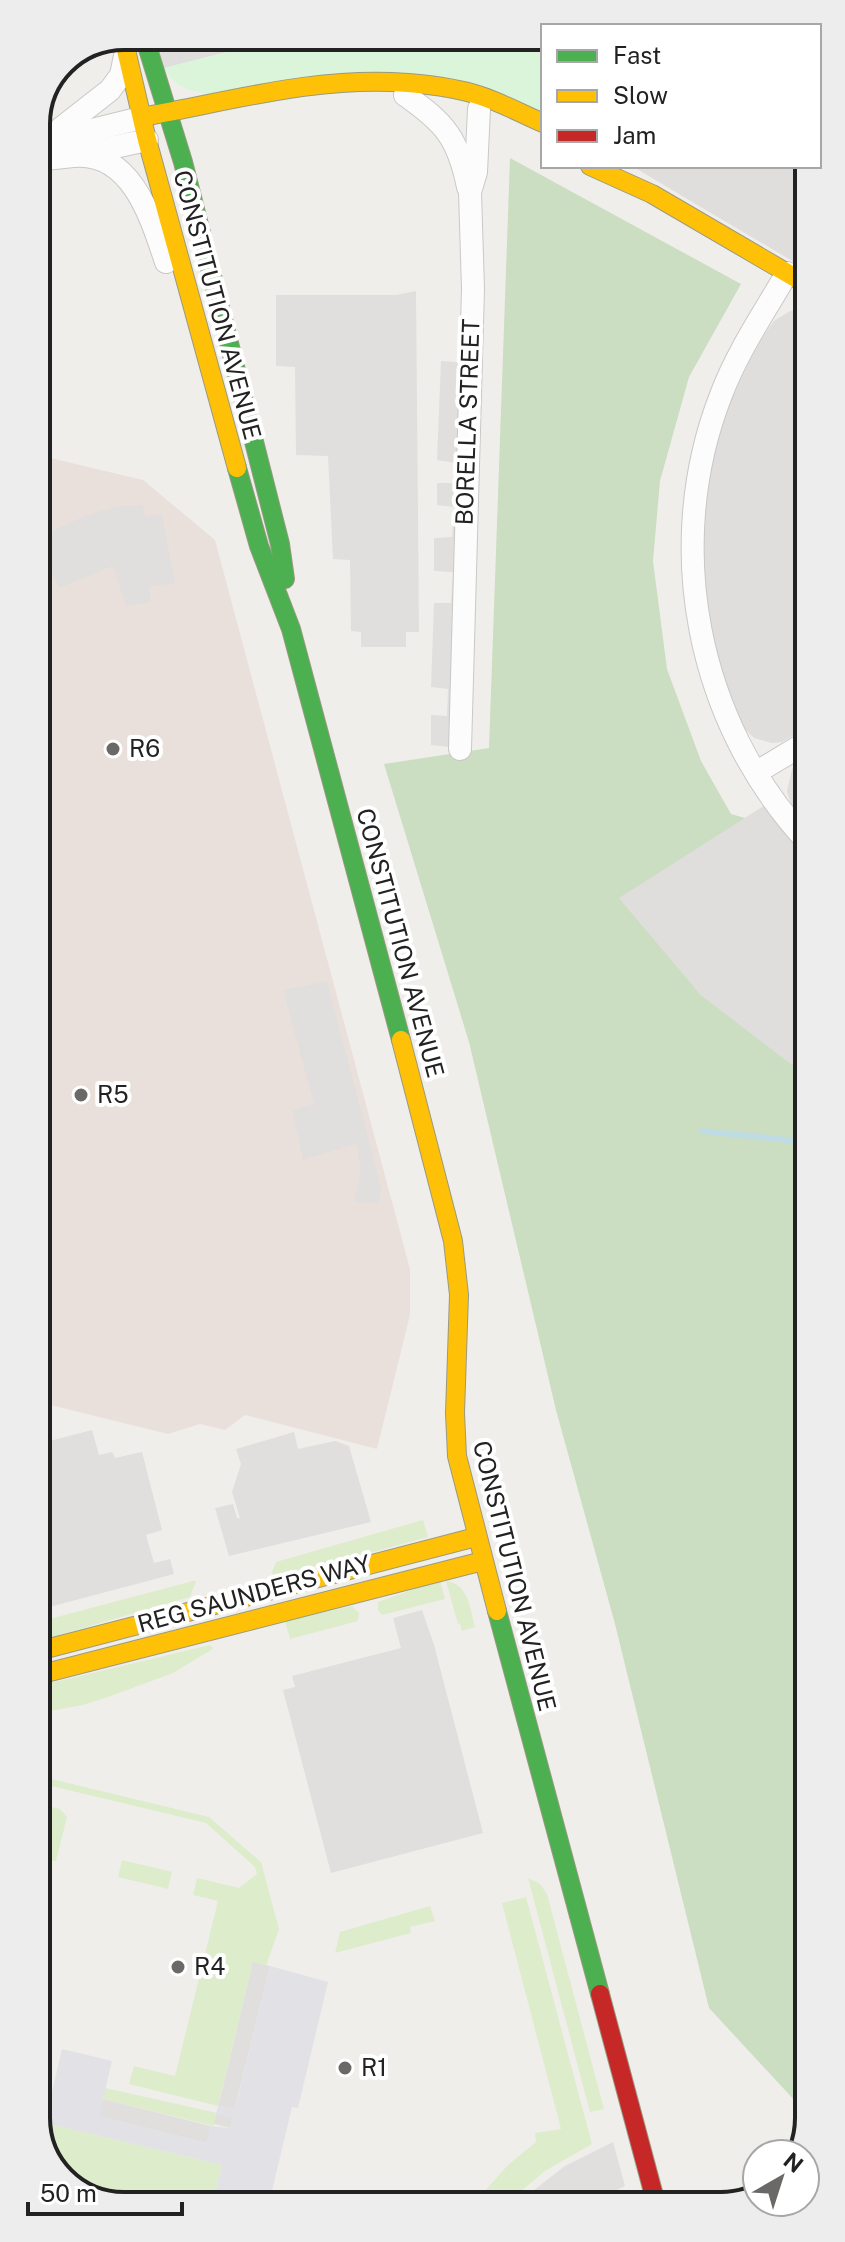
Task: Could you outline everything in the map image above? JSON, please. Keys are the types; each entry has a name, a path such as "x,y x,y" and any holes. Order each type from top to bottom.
{"street":[{"path":"50,140 117,82 124,64 123,50"},
{"name":"CONSTITUTION AVENUE","path":"126,50 193,312 259,546 291,629 449,1220 458,1291 454,1438 461,1478 653,2192"},
{"name":"CONSTITUTION AVENUE","path":"148,50 166,112 180,131 280,544 291,629"},
{"path":"50,145 81,132 166,112 241,99 281,88 331,82 412,83 541,122"},
{"path":"210,122 293,97 347,93 405,95 479,102 541,138"},
{"path":"405,95 425,109 449,133 470,192"},
{"name":"BORELLA STREET","path":"460,749 473,289 470,192 476,172 479,102"},
{"path":"73,156 180,131"},
{"path":"50,152 87,155 110,162 126,177 140,196 150,218 174,284 193,312"},
{"path":"594,168 652,194 795,278"},
{"path":"620,168 652,194"},
{"path":"795,281 751,335 722,393 704,451 693,521 694,589 706,660 727,720 757,772 795,827"},
{"path":"757,772 795,749"},
{"name":"REG SAUNDERS WAY","path":"50,1648 476,1537"},
{"name":"REG SAUNDERS WAY","path":"50,1672 483,1561"},
{"path":"356,1569 362,1591"},
{"path":"213,1604 221,1628"}],"shaded area":[{"path":"159,50 235,50 164,68"},
{"path":"635,168 795,168 795,263"},
{"path":"416,291 419,632 406,632 406,647 361,647 361,632 351,631 350,560 333,559 328,456 296,455 295,367 276,366 276,295 396,295"},
{"path":"795,310 795,735 782,742 772,743 754,738 744,728 730,699 713,644 703,579 704,517 713,457 728,408 759,342 774,321"},
{"path":"441,361 470,363 460,748 431,745 431,715 447,716 448,689 431,687 434,603 451,603 453,572 434,571 434,538 452,537 454,507 437,505 437,483 454,483 456,463 437,460"},
{"path":"50,458 143,480 215,540 410,1269 410,1315 377,1449 245,1415 225,1430 200,1424 168,1434 50,1405"},
{"path":"143,505 145,517 162,514 175,583 149,587 151,602 126,606 113,566 59,588 50,569 50,534 87,515 118,506"},
{"path":"795,766 795,809 787,791"},
{"path":"765,805 795,843 795,1067 701,995 618,897"},
{"path":"327,981 381,1186 379,1204 354,1202 361,1169 356,1144 303,1160 292,1110 314,1104 283,990"},
{"path":"92,1430 99,1455 112,1452 115,1458 142,1452 162,1530 146,1535 154,1563 170,1559 174,1574 50,1607 50,1441"},
{"path":"294,1432 298,1449 335,1441 349,1446 371,1522 229,1556 215,1508 233,1504 237,1518 240,1518 232,1492 241,1464 236,1449"},
{"path":"422,1610 483,1833 331,1873 283,1690 295,1687 292,1676 401,1648 393,1618"},
{"path":"253,1962 270,1966 230,2128 214,2124"},
{"path":"270,1966 328,1982 298,2108 292,2107 272,2192 215,2192 222,2165 51,2124 50,2118 50,2101 62,2049 112,2061 99,2116 207,2143 211,2126 230,2128 232,2118 216,2114 219,2105 235,2109"},
{"path":"103,2099 211,2126 207,2143 98,2116"},
{"path":"613,2142 625,2186 613,2192 531,2192 565,2166"}],"green space":[{"path":"235,50 541,50 541,113 486,90 210,94 183,87 164,68"},
{"path":"510,158 741,284 689,377 660,481 653,561 667,669 701,761 731,814 745,818 619,898 701,995 795,1066 795,2101 709,2008 615,1624 556,1410 469,1042 384,764 489,748"},
{"path":"423,1520 428,1537 274,1579 272,1572 276,1562"},
{"path":"440,1580 445,1599 382,1615 378,1610 378,1602"},
{"path":"196,1581 190,1597 50,1638 50,1619"},
{"path":"446,1581 454,1583 464,1592 475,1627 462,1631"},
{"path":"352,1606 359,1613 358,1621 290,1639 285,1621"},
{"path":"210,1645 213,1648 173,1673 83,1705 50,1711 50,1683"},
{"path":"50,1779 209,1817 261,1862 279,1929 266,1966 253,1963 218,2106 129,2084 134,2066 175,2076 218,1901 193,1895 197,1878 239,1888 257,1874 255,1867 206,1823 50,1786"},
{"path":"50,1807 60,1809 67,1817 56,1861 50,1860"},
{"path":"122,1860 172,1872 168,1889 118,1877"},
{"path":"528,1878 540,1884 547,1894 604,2109 590,2112"},
{"path":"526,1897 592,2144 545,2171 520,2192 484,2192 508,2165 536,2142 535,2133 561,2129 502,1903"},
{"path":"430,1906 435,1921 410,1927 411,1933 335,1953 340,1932"},
{"path":"105,2088 217,2113 214,2126 103,2099"},
{"path":"51,2124 222,2165 215,2192 110,2191 83,2179 68,2167 58,2150"}],"waterway":[{"path":"703,1131 795,1141"}],"traffic: fast":[{"path":"148,50 183,162 280,544 285,579"},
{"path":"237,468 259,546 291,629 401,1040"},
{"path":"497,1611 600,1994"}],"traffic: slow":[{"path":"126,50 147,140 237,468"},
{"path":"147,116 309,86 374,82 463,91 541,122"},
{"path":"594,168 652,194 795,278"},
{"path":"401,1040 453,1241 459,1295 455,1413 457,1456 497,1611"},
{"path":"50,1648 476,1537"},
{"path":"50,1672 483,1561"}],"traffic: jam":[{"path":"600,1994 653,2192"}],"place":[{"name":"R6","path":"113,749"},
{"name":"R5","path":"81,1095"},
{"name":"R4","path":"178,1967"},
{"name":"R1","path":"345,2068"}]}
